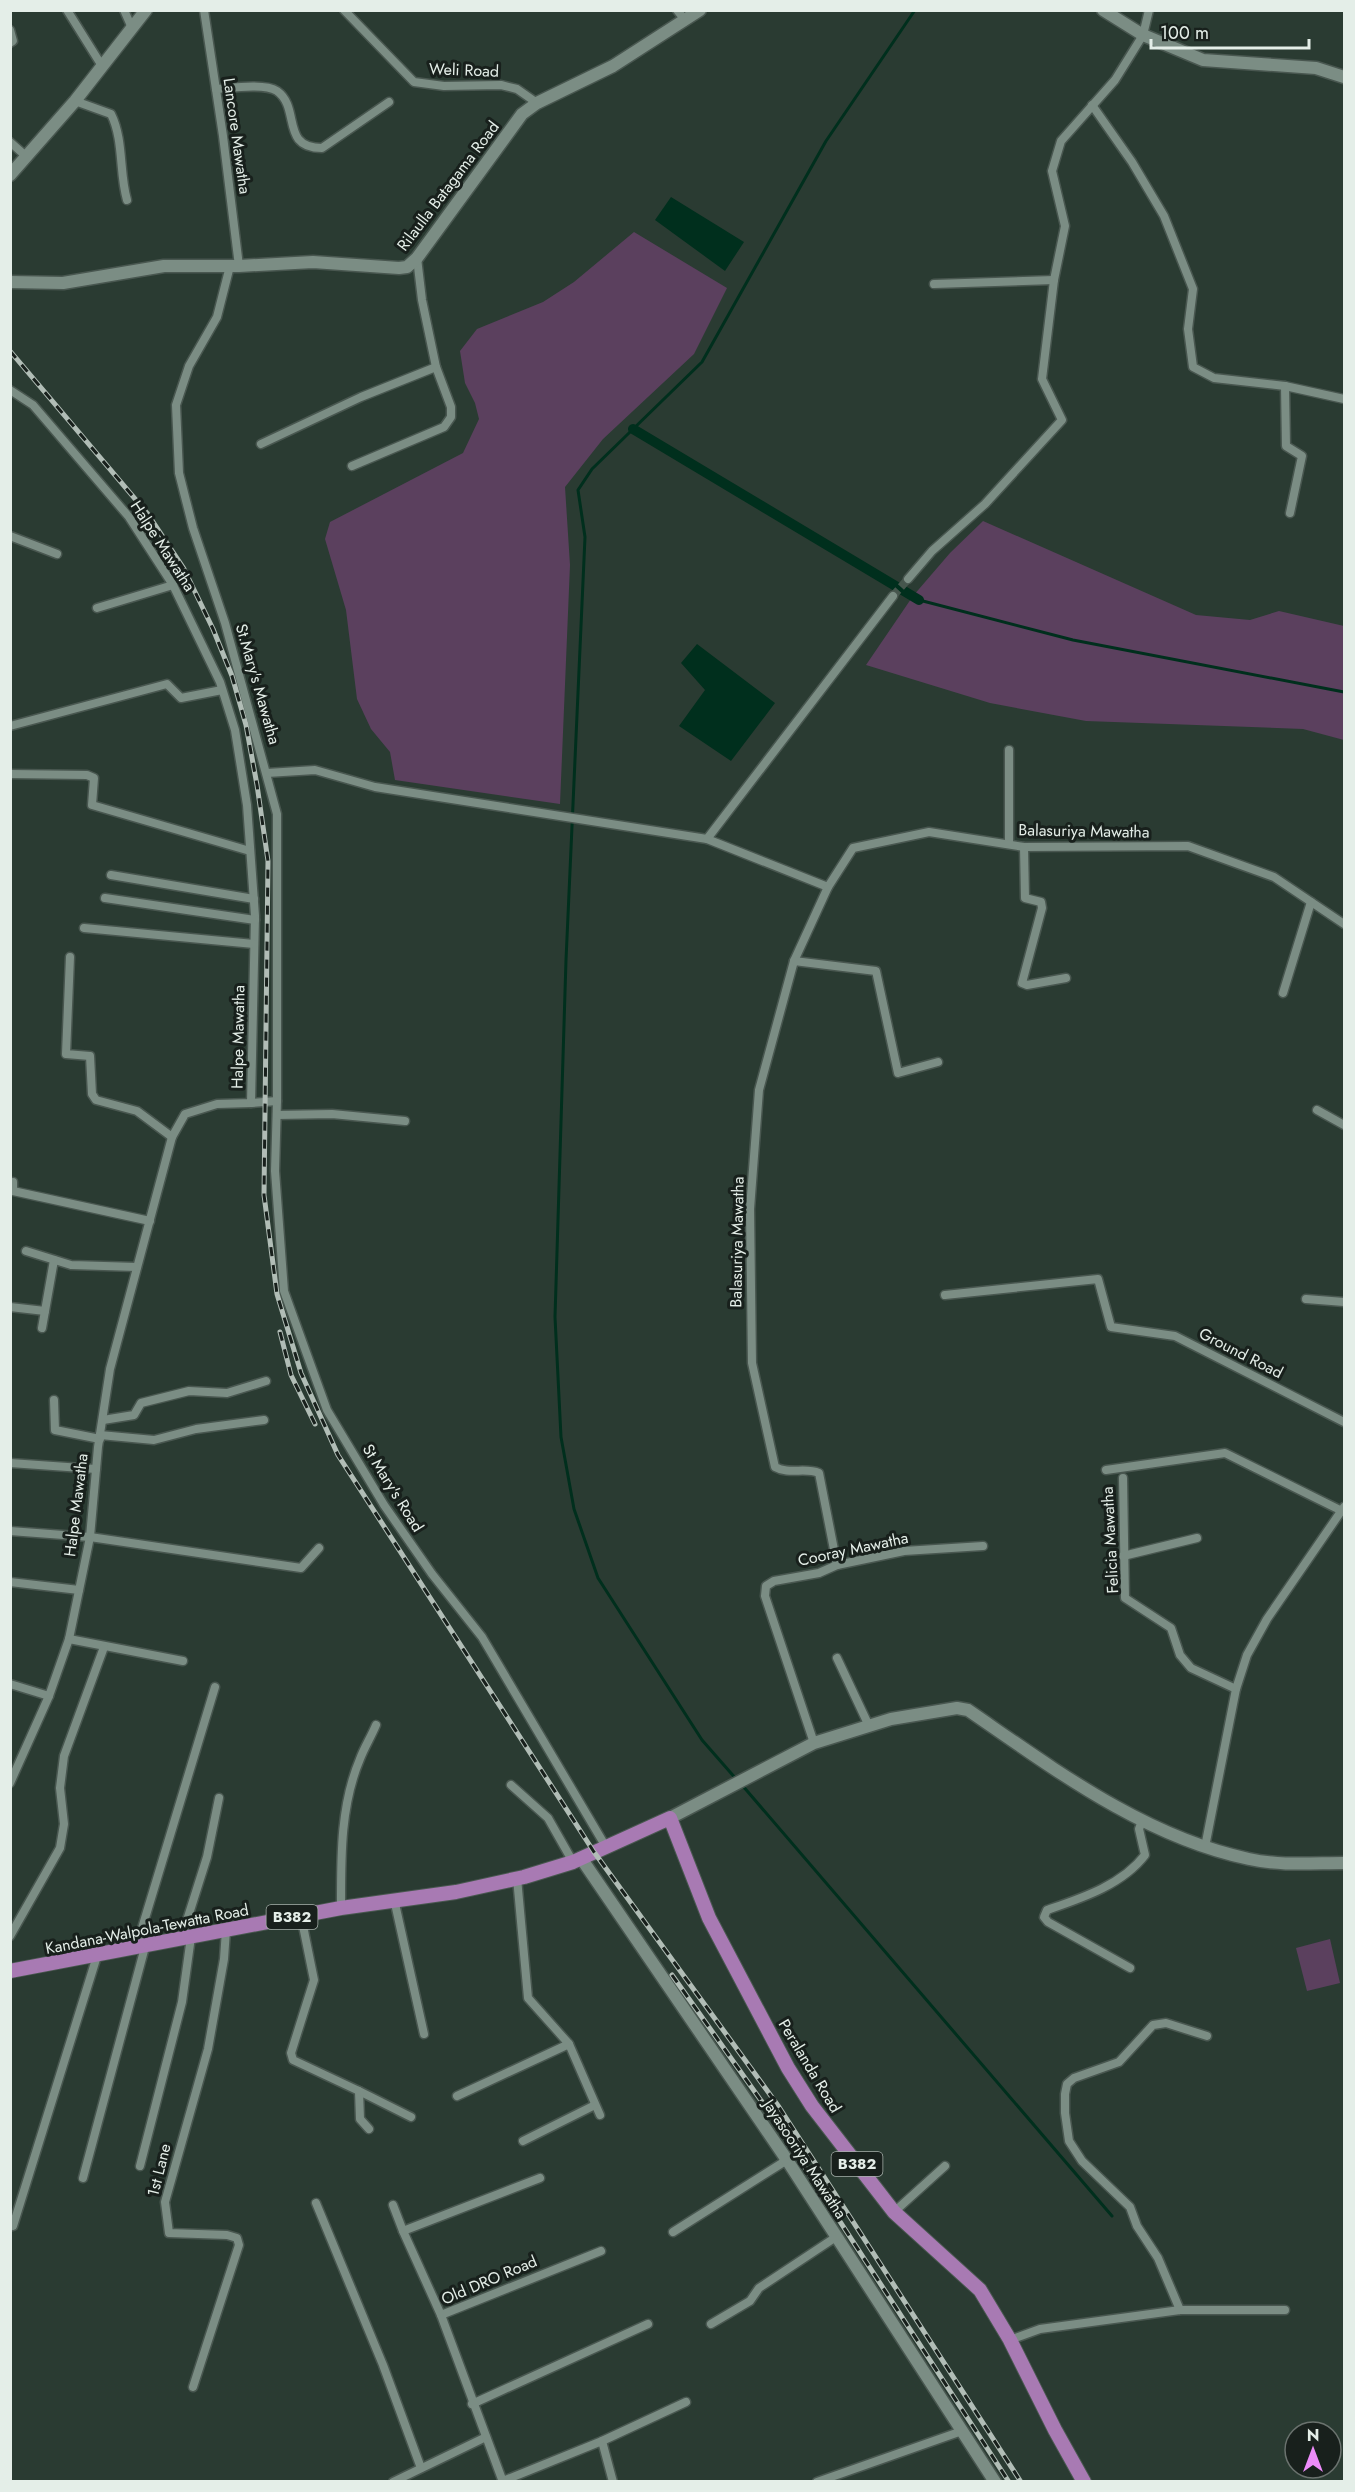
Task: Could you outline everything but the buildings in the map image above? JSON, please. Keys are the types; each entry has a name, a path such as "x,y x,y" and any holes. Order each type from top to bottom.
{"main road":[{"name":"Kandana-Walpola-Tewatta Road","path":"10,1971 341,1908 456,1892 517,1878 577,1860 670,1818"},
{"name":"Peralanda Road","path":"670,1818 709,1918 788,2068 812,2106 894,2212 980,2290 1011,2340 1055,2430 1084,2481"}],"street":[{"path":"67,10 102,66"},
{"path":"124,10 132,28"},
{"path":"10,175 75,101 146,10"},
{"name":"Lancore Mawatha","path":"204,10 216,89 234,266"},
{"name":"Rilaulla Batagama Road","path":"10,282 63,283 165,266 234,266 313,262 407,267 417,258 522,114 537,104 613,66 681,15 700,10"},
{"path":"1103,10 1143,35 1203,60 1316,68 1344,76"},
{"path":"908,579 932,551 985,504 1062,420 1042,379 1054,280 1065,226 1052,171 1060,141 1115,80 1143,35 1149,10"},
{"name":"Weli Road","path":"350,12 414,82 444,86 501,85 518,89 537,104"},
{"path":"10,30 13,41 10,43"},
{"path":"216,89 265,87 276,90 284,98 299,142 309,148 322,148 389,102"},
{"path":"75,101 111,114 116,124 122,183 127,200"},
{"path":"1092,105 1132,162 1164,216 1193,289 1188,329 1193,367 1214,378 1285,386 1344,399"},
{"path":"10,142 27,156"},
{"path":"352,466 444,427 451,417 451,407 436,367 422,300 417,258"},
{"name":"St.Mary's Mawatha","path":"234,266 217,317 189,366 176,405 179,473 193,528 225,623 277,814 277,1101"},
{"path":"934,284 1054,280"},
{"path":"261,444 361,397 436,367"},
{"path":"1285,386 1286,446 1302,456 1290,513"},
{"name":"Halpe Mawatha","path":"10,390 33,405 129,517 173,585 201,640 222,690 235,730 247,805 255,920 251,1103 217,1104 185,1114 172,1137 110,1369 96,1469 90,1537 69,1639 49,1696 11,1782"},
{"path":"10,536 57,554"},
{"path":"97,608 173,585"},
{"path":"707,839 893,596"},
{"path":"10,726 167,684 181,698 222,690"},
{"path":"1009,750 1009,844"},
{"path":"267,773 315,770 375,787 707,839 828,887"},
{"path":"10,774 87,775 94,778 92,805 250,851"},
{"name":"Balasuriya Mawatha","path":"837,1565 819,1473 813,1470 781,1470 775,1467 752,1363 750,1209 759,1090 794,961 828,887 853,848 929,832 1024,847 1188,846 1274,877 1344,924"},
{"path":"1024,847 1025,898 1041,903 1042,908 1022,983 1027,985 1066,978"},
{"path":"111,875 254,899"},
{"path":"105,898 255,920"},
{"path":"1283,993 1311,902"},
{"path":"84,928 254,944"},
{"path":"70,957 66,1054 90,1056 92,1094 96,1100 137,1111 172,1137"},
{"path":"794,961 876,971 898,1073 938,1062"},
{"path":"251,1103 277,1101"},
{"name":"St Mary's Road","path":"277,1101 275,1171 284,1291 327,1410 390,1513 432,1574 482,1638 606,1847"},
{"path":"1317,1110 1344,1125"},
{"path":"277,1115 332,1114 405,1121"},
{"path":"13,1182 13,1191 150,1221"},
{"path":"26,1251 71,1265 137,1267"},
{"path":"42,1328 54,1260"},
{"name":"Ground Road","path":"945,1295 1098,1279 1111,1327 1174,1336 1344,1422"},
{"path":"1306,1299 1344,1302"},
{"path":"10,1307 45,1311"},
{"path":"103,1420 134,1415 141,1404 189,1391 226,1393 266,1381"},
{"path":"54,1400 55,1430 100,1437 154,1440 196,1430 264,1420"},
{"path":"1106,1470 1225,1453 1343,1509 1267,1619 1247,1655 1236,1689 1204,1847"},
{"path":"10,1463 96,1469"},
{"name":"Felicia Mawatha","path":"1123,1478 1125,1598 1171,1628 1180,1655 1191,1668 1236,1689"},
{"path":"10,1531 90,1537 301,1568 319,1548"},
{"path":"1123,1556 1197,1538"},
{"name":"Cooray Mawatha","path":"814,1743 765,1596 766,1586 774,1581 819,1573 837,1565 904,1551 983,1545"},
{"path":"10,1582 79,1590"},
{"path":"69,1639 183,1661"},
{"path":"10,1936 60,1848 64,1824 60,1788 64,1756 104,1647"},
{"path":"837,1658 869,1726"},
{"path":"10,1684 49,1696"},
{"path":"83,2178 140,1947 215,1687"},
{"path":"670,1818 814,1743 891,1719 947,1709 968,1710 1036,1757 1142,1821 1204,1847 1250,1859 1285,1863 1344,1863"},
{"path":"341,1908 341,1845 349,1796 359,1761 376,1725"},
{"path":"511,1785 548,1818 577,1860"},
{"path":"140,2166 182,2002 186,1938 207,1857 219,1798"},
{"path":"1130,1968 1048,1922 1044,1917 1047,1910 1095,1893 1139,1864 1145,1855 1140,1829 1142,1821"},
{"name":"Jayasooriya Mawatha","path":"577,1860 787,2160 995,2481"},
{"path":"517,1878 528,1998 569,2044 600,2115"},
{"path":"394,1899 424,2034"},
{"path":"301,1916 314,1980 291,2053 293,2060 411,2117"},
{"name":"1st Lane","path":"193,2388 238,2245 237,2238 227,2235 169,2233 165,2202 208,2049 224,1959 226,1930"},
{"path":"13,2226 97,1956"},
{"path":"1180,2310 1158,2258 1137,2226 1130,2207 1082,2161 1069,2141 1065,2094 1068,2084 1074,2078 1119,2062 1153,2025 1166,2024 1207,2036"},
{"path":"457,2096 569,2044"},
{"path":"359,2091 360,2119 369,2129"},
{"path":"523,2141 595,2105"},
{"path":"673,2232 787,2160"},
{"path":"894,2212 945,2166"},
{"path":"403,2231 540,2178"},
{"path":"316,2203 383,2365 421,2468"},
{"path":"393,2205 441,2315"},
{"path":"711,2324 750,2301 759,2288 836,2237"},
{"name":"Old DRO Road","path":"503,2481 472,2404 441,2315 601,2251"},
{"path":"1011,2340 1040,2329 1180,2310 1285,2310"},
{"path":"472,2404 648,2324"},
{"path":"503,2481 602,2441 686,2403"},
{"path":"817,2481 962,2431"},
{"path":"393,2481 486,2437"},
{"path":"602,2441 613,2481"}],"shaded area":[{"path":"671,197 744,242 725,271 655,220"},
{"path":"634,232 727,288 694,354 603,439 565,487 570,565 560,804 395,780 390,752 371,729 357,699 346,610 325,539 330,522 463,453 479,419 475,403 465,383 460,351 477,329 543,302 574,282"},
{"path":"983,521 1196,615 1250,620 1279,611 1344,626 1344,740 1303,729 1086,721 990,703 866,665 913,596 950,553"},
{"path":"697,644 775,703 731,761 679,726 705,690 681,663"},
{"path":"1330,1939 1340,1983 1307,1991 1296,1948"}],"waterway":[{"path":"737,1780 702,1740 598,1578 574,1509 561,1437 555,1317 566,960 585,537 578,490 592,469 702,362 826,141 915,10"},
{"path":"633,429 919,600"},
{"path":"919,600 1073,640 1344,692"},
{"path":"742,1785 1112,2216"}],"tunnel":[{"path":"893,596 908,579"}],"railway":[{"path":"10,351 147,513 184,569 213,629 232,676 246,725 268,861 264,1195 277,1294 301,1373 338,1455 594,1852 779,2107 1021,2482"},
{"path":"280,1332 291,1375 315,1424"},
{"path":"672,1975 767,2109 1009,2482"}]}
